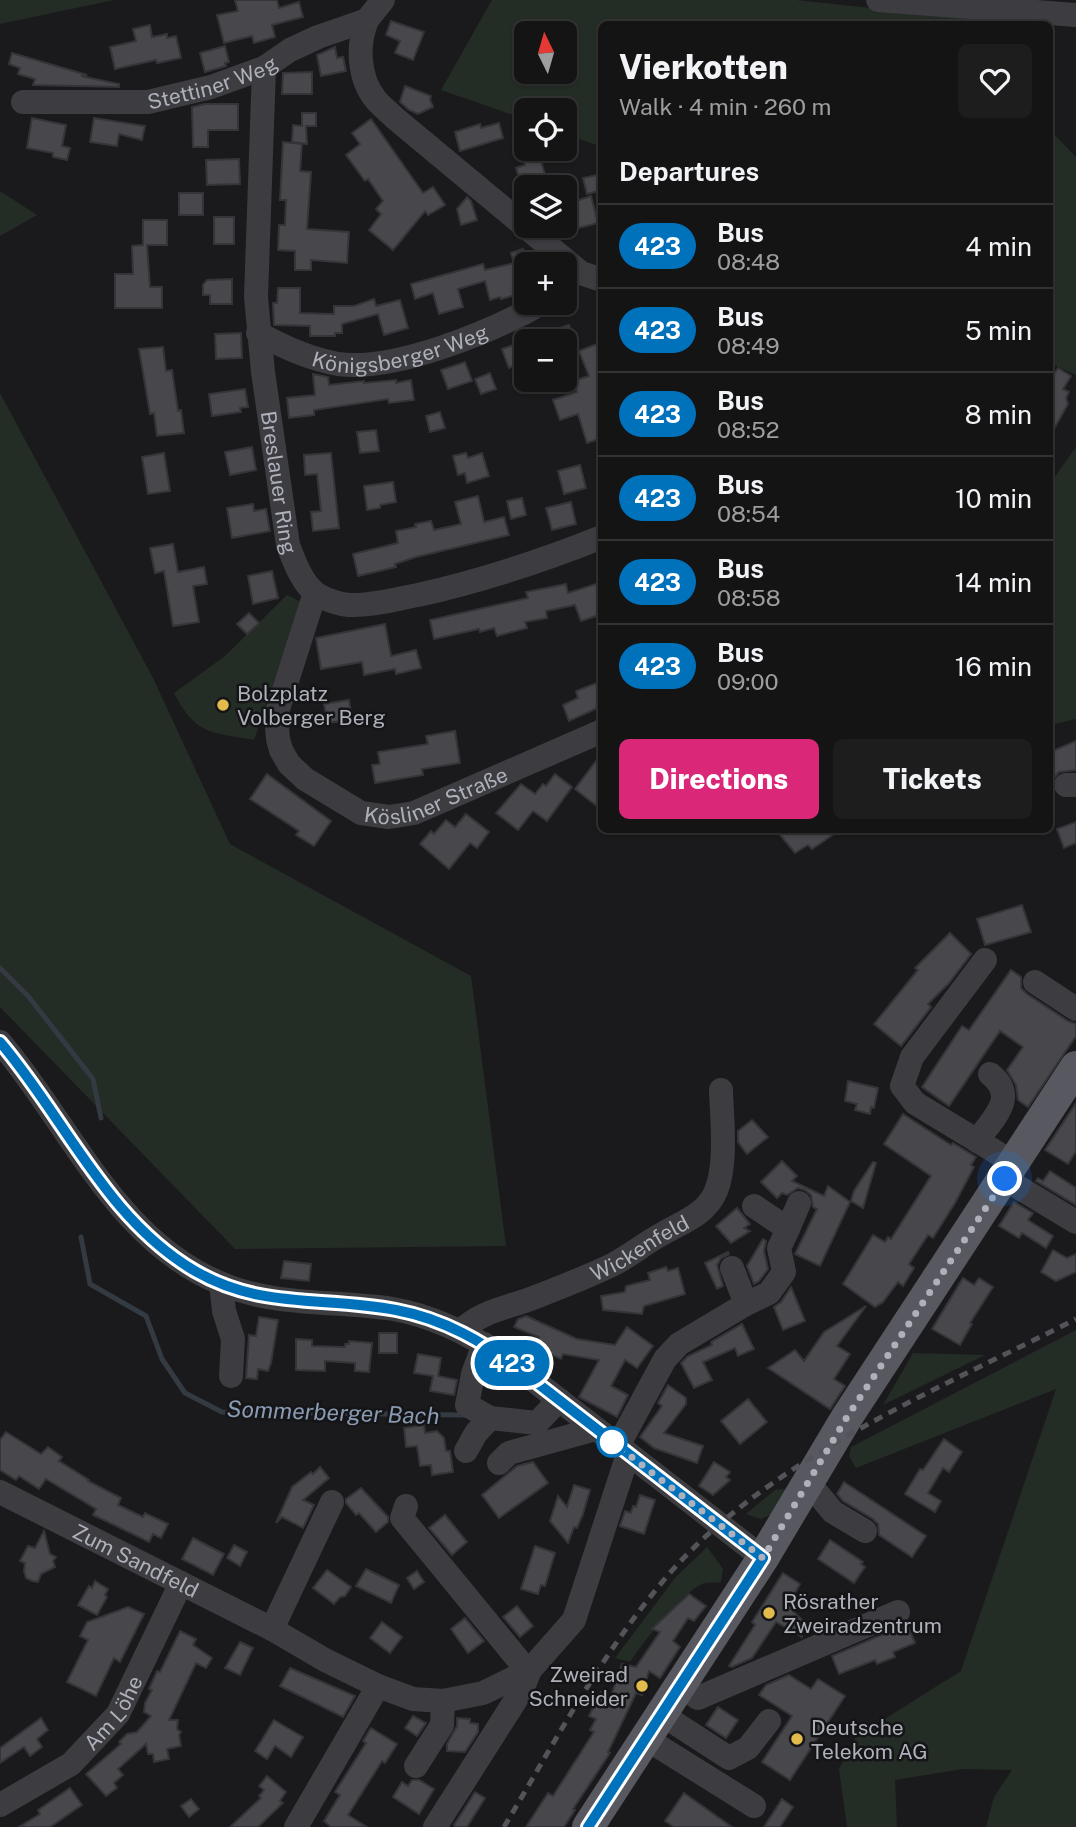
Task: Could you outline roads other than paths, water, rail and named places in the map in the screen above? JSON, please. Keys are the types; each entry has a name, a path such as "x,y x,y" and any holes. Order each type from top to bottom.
{"main road":[{"path":"588,1827 763,1558 847,1417 1076,1068"}],"street":[{"path":"383,0 367,20 360,47 365,79 375,99 583,280"},
{"path":"878,0 1070,18"},
{"name":"Stettiner Weg","path":"23,102 148,102 211,87 264,68 290,50 318,37 367,20"},
{"name":"Breslauer Ring","path":"264,68 256,257 258,333 288,545 301,575 315,593"},
{"name":"Königsberger Weg","path":"258,333 277,344 318,360 354,364 409,356 439,348 491,329 518,315"},
{"path":"315,593 346,605 388,601 519,568 598,538"},
{"name":"Kösliner Straße","path":"315,593 276,715 278,739 289,764 305,779 361,813 389,817 414,813 598,733"},
{"path":"985,960 912,1057 902,1086 915,1103 977,1140 1010,1171 1076,1222"},
{"path":"1035,982 1076,1009"},
{"path":"0,1042 112,1197 152,1241 174,1257 221,1284 274,1298 394,1309 426,1317 461,1331 484,1344 559,1400 763,1558"},
{"path":"977,1140 999,1109 1004,1096 1002,1086 990,1074"},
{"name":"Wickenfeld","path":"461,1331 472,1319 531,1299 614,1264 664,1233 686,1223 706,1206 715,1193 720,1178 721,1090"},
{"path":"754,1206 788,1229 799,1203"},
{"name":"Zum Sandfeld","path":"0,1492 272,1629 325,1660 378,1686 413,1699 443,1701 483,1693 530,1670 574,1620 623,1450 665,1359 679,1344 769,1293 784,1272 779,1248 788,1229"},
{"path":"733,1268 746,1304"},
{"path":"221,1284 224,1311 233,1339 231,1376"},
{"path":"484,1344 473,1374 467,1405 490,1418 537,1423 559,1400"},
{"path":"467,1451 476,1433 490,1418"},
{"path":"499,1462 509,1453 596,1429"},
{"path":"806,1487 818,1494 833,1513 865,1531"},
{"path":"272,1629 332,1502"},
{"path":"406,1506 402,1518 521,1663 530,1670 522,1690 435,1827"},
{"name":"Am Löhe","path":"0,1805 71,1764 118,1714 181,1583"},
{"path":"680,1685 698,1698 898,1612"},
{"path":"296,1827 378,1686"},
{"path":"416,1766 442,1725 443,1701"},
{"path":"653,1726 729,1758 748,1748 769,1721"},
{"path":"653,1726 754,1806"}],"waterway":[{"name":"Sommerberger Bach","path":"0,968 28,996 93,1079 101,1118"},
{"name":"Sommerberger Bach","path":"81,1237 90,1284 146,1316 162,1359 185,1393 222,1412 465,1415"}],"railway":[{"path":"504,1827 616,1643 659,1586 700,1542 746,1502 852,1433 1076,1319"}],"place":[{"name":"Bolzplatz Volberger Berg","path":"223,705"},
{"name":"Rösrather Zweiradzentrum","path":"769,1613"},
{"name":"Zweirad Schneider","path":"642,1686"},
{"name":"Deutsche Telekom AG","path":"797,1739"}]}
